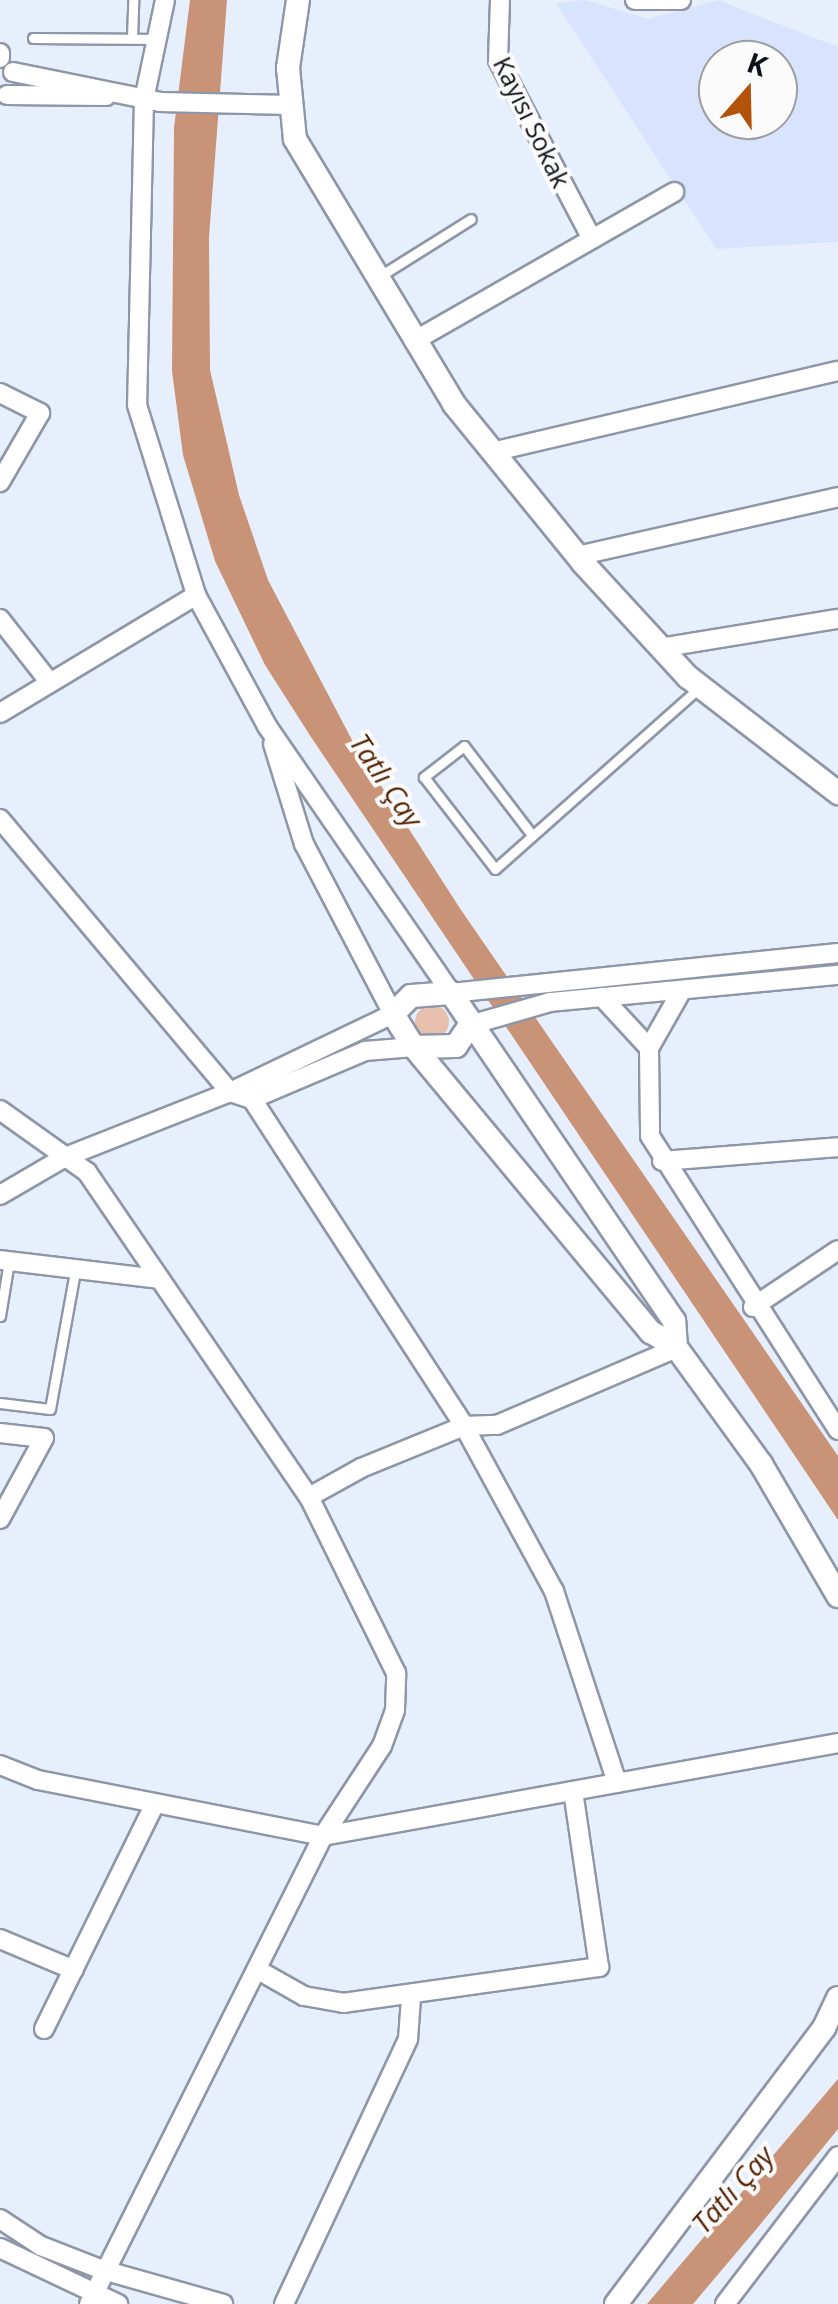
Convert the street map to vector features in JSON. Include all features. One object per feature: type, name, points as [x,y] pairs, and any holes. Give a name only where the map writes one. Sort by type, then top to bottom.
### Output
[{"type":"street","points":[[166,0],[157,38],[152,102],[137,405],[196,595],[267,726],[458,992],[674,1321],[676,1348]]},
{"type":"street","points":[[298,0],[290,105],[306,165],[414,341],[492,452],[576,556],[660,648],[700,687],[838,793]]},
{"type":"street","name":"Kayısı Sokak","points":[[500,0],[498,60],[592,239]]},
{"type":"street","points":[[646,1],[681,0]]},
{"type":"street","points":[[122,95],[3,96],[3,62],[152,102],[290,105]]},
{"type":"street","points":[[414,341],[674,192]]},
{"type":"street","points":[[492,452],[838,371]]},
{"type":"street","points":[[0,393],[40,413],[0,482]]},
{"type":"street","points":[[576,556],[838,497]]},
{"type":"street","points":[[0,713],[47,680],[196,595]]},
{"type":"street","points":[[0,619],[47,680]]},
{"type":"street","points":[[660,648],[838,619]]},
{"type":"street","points":[[267,726],[304,844],[392,1014],[414,1047],[651,1332],[676,1348],[761,1464],[838,1596]]},
{"type":"street","points":[[804,764],[838,802]]},
{"type":"street","points":[[0,819],[230,1092],[252,1099],[464,1426],[554,1592],[586,1674],[617,1783]]},
{"type":"street","points":[[0,1194],[65,1156],[230,1092],[392,1014],[411,996],[838,953]]},
{"type":"street","points":[[252,1099],[364,1051],[456,1046],[476,1022],[536,1005],[838,976]]},
{"type":"street","points":[[682,990],[649,1048],[648,1120],[662,1161],[753,1307],[838,1430]]},
{"type":"street","points":[[602,997],[649,1048]]},
{"type":"street","points":[[0,1110],[87,1172],[309,1497],[396,1673],[397,1690],[382,1746],[323,1836],[146,2202],[103,2270],[91,2299]]},
{"type":"street","points":[[662,1161],[838,1148]]},
{"type":"street","points":[[753,1307],[838,1250]]},
{"type":"street","points":[[4,1260],[160,1279]]},
{"type":"street","points":[[309,1497],[360,1468],[464,1426],[496,1425],[676,1348]]},
{"type":"street","points":[[0,1433],[44,1438],[0,1519]]},
{"type":"street","points":[[0,1765],[154,1805],[323,1836],[838,1743]]},
{"type":"street","points":[[258,1970],[304,1996],[343,2003],[411,1998],[598,1968],[574,1791]]},
{"type":"street","points":[[44,2029],[154,1805]]},
{"type":"street","points":[[0,1940],[74,1970]]},
{"type":"street","points":[[284,2304],[408,2039],[411,1998]]},
{"type":"street","points":[[616,2304],[824,2028],[838,1998]]},
{"type":"street","points":[[725,2304],[838,2156]]},
{"type":"street","points":[[0,2219],[41,2246],[103,2270],[223,2304]]},
{"type":"street","points":[[0,2248],[91,2299],[118,2304]]},
{"type":"lane","points":[[132,38],[133,0]]},
{"type":"lane","points":[[33,38],[157,38]]},
{"type":"lane","points":[[374,280],[471,219]]},
{"type":"lane","points":[[532,835],[464,746],[424,777],[495,869],[700,687]]},
{"type":"lane","points":[[0,1316],[4,1260]]},
{"type":"lane","points":[[0,1403],[50,1409],[75,1270]]},
{"type":"shaded area","points":[[190,0],[227,0],[209,237],[210,370],[239,495],[268,580],[353,742],[461,910],[838,1456],[838,1520],[311,737],[265,665],[215,561],[183,455],[172,371],[174,128]]},
{"type":"shaded area","points":[[585,0],[648,19],[718,0],[838,47],[838,242],[716,249],[556,3]]},
{"type":"shaded area","points":[[432,1005],[444,1010],[449,1022],[444,1034],[432,1039],[420,1034],[415,1022],[420,1010]]},
{"type":"shaded area","points":[[838,2079],[838,2129],[693,2304],[647,2304]]},
{"type":"water label","name":"Tatlı Çay","points":[[387,780]]},
{"type":"water label","name":"Tatlı Çay","points":[[732,2189]]}]
